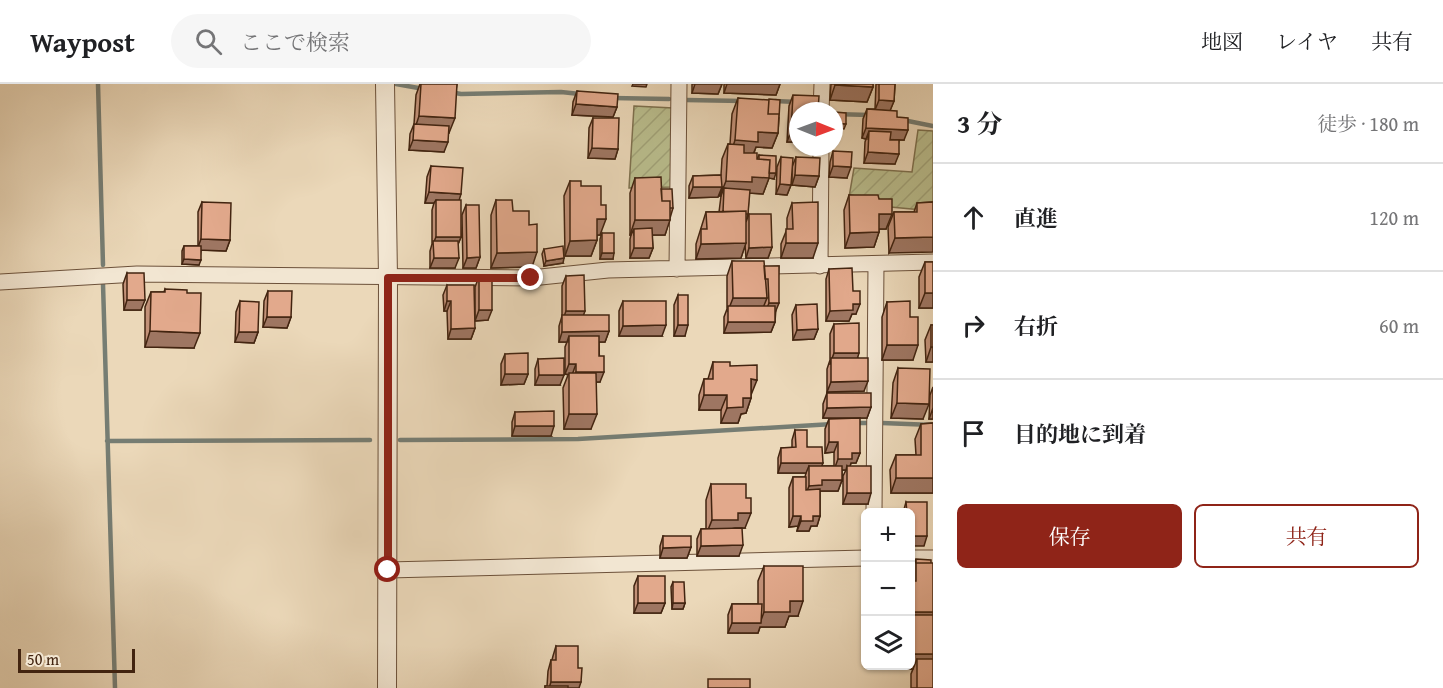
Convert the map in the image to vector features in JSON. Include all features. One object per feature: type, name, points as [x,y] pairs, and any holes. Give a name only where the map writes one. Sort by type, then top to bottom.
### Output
[{"type":"street","points":[[385,84],[388,278],[387,688]]},
{"type":"street","points":[[677,269],[679,84]]},
{"type":"street","points":[[821,102],[822,84]]},
{"type":"street","points":[[820,266],[821,156]]},
{"type":"street","points":[[0,282],[137,274],[531,278],[608,270],[933,262]]},
{"type":"street","points":[[874,508],[876,264]]},
{"type":"street","points":[[388,570],[861,558]]},
{"type":"street","points":[[915,558],[933,558]]},
{"type":"green space","points":[[634,106],[673,108],[672,187],[629,188]]},
{"type":"green space","points":[[918,130],[933,131],[933,211],[848,203],[854,168],[912,172]]},
{"type":"building","points":[[421,84],[457,84],[455,118],[419,116]]},
{"type":"building","points":[[873,84],[873,87],[835,85]]},
{"type":"building","points":[[879,84],[895,84],[894,101],[879,100]]},
{"type":"building","points":[[577,91],[618,94],[617,107],[576,104]]},
{"type":"building","points":[[793,95],[819,96],[819,102],[793,102]]},
{"type":"building","points":[[738,98],[769,100],[768,114],[779,114],[778,133],[758,132],[758,142],[735,140]]},
{"type":"building","points":[[769,99],[780,100],[779,118],[779,114],[768,114]]},
{"type":"building","points":[[867,109],[897,111],[897,117],[908,118],[908,130],[866,128]]},
{"type":"building","points":[[843,113],[846,113],[846,124],[843,124]]},
{"type":"building","points":[[593,118],[619,118],[618,149],[592,148]]},
{"type":"building","points":[[414,124],[449,126],[448,142],[413,140]]},
{"type":"building","points":[[869,131],[891,132],[890,140],[899,140],[899,154],[868,152]]},
{"type":"building","points":[[728,144],[744,145],[744,153],[757,153],[757,159],[770,160],[769,178],[752,177],[752,182],[726,181]]},
{"type":"building","points":[[843,152],[852,152],[851,167],[833,166],[833,156],[843,156]]},
{"type":"building","points":[[759,155],[776,156],[776,173],[769,173],[770,160],[759,159]]},
{"type":"building","points":[[781,157],[793,158],[791,185],[780,184]]},
{"type":"building","points":[[796,157],[820,158],[819,176],[795,175]]},
{"type":"building","points":[[431,166],[463,168],[461,194],[429,192]]},
{"type":"building","points":[[721,175],[722,187],[693,187],[693,176]]},
{"type":"building","points":[[661,177],[662,201],[670,201],[670,220],[635,220],[635,178]]},
{"type":"building","points":[[570,181],[581,181],[581,186],[601,186],[601,205],[606,205],[606,219],[597,219],[597,240],[570,241]]},
{"type":"building","points":[[724,188],[750,190],[748,214],[746,211],[723,212]]},
{"type":"building","points":[[661,189],[672,189],[673,208],[670,208],[670,201],[662,201]]},
{"type":"building","points":[[849,195],[878,195],[879,199],[892,199],[892,214],[879,214],[879,232],[850,233]]},
{"type":"building","points":[[436,200],[461,200],[461,237],[436,237]]},
{"type":"building","points":[[496,200],[512,200],[513,211],[529,211],[529,225],[537,224],[537,252],[497,253]]},
{"type":"building","points":[[202,202],[231,203],[230,240],[201,239]]},
{"type":"building","points":[[818,202],[818,243],[786,243],[786,229],[793,229],[792,203]]},
{"type":"building","points":[[933,202],[933,237],[895,238],[894,212],[917,212],[917,203]]},
{"type":"building","points":[[466,205],[479,205],[480,257],[467,258]]},
{"type":"building","points":[[746,211],[746,243],[701,244],[701,229],[707,229],[706,212]]},
{"type":"building","points":[[749,214],[771,214],[772,247],[749,248]]},
{"type":"building","points":[[652,228],[653,248],[634,248],[634,229]]},
{"type":"building","points":[[602,233],[614,233],[614,253],[602,253]]},
{"type":"building","points":[[433,241],[458,241],[459,258],[434,258]]},
{"type":"building","points":[[184,246],[201,246],[201,260],[184,259]]},
{"type":"building","points":[[563,246],[564,258],[546,261],[544,249]]},
{"type":"building","points":[[732,261],[764,261],[767,298],[733,298]]},
{"type":"building","points":[[925,262],[933,262],[933,293],[925,293]]},
{"type":"building","points":[[764,266],[779,266],[779,303],[769,303],[768,279],[765,279]]},
{"type":"building","points":[[852,268],[853,291],[860,291],[860,304],[853,304],[853,310],[830,311],[829,269]]},
{"type":"building","points":[[127,273],[144,273],[145,300],[127,300]]},
{"type":"building","points":[[584,275],[585,311],[566,311],[566,276]]},
{"type":"building","points":[[479,277],[492,277],[492,310],[479,310]]},
{"type":"building","points":[[447,285],[474,285],[475,328],[451,329],[451,301],[447,301]]},
{"type":"building","points":[[165,289],[201,293],[200,333],[150,331],[151,292],[165,292]]},
{"type":"building","points":[[268,291],[292,291],[291,317],[267,317]]},
{"type":"building","points":[[678,295],[688,295],[688,325],[678,325]]},
{"type":"building","points":[[240,301],[259,302],[258,332],[239,332]]},
{"type":"building","points":[[623,301],[666,301],[666,325],[623,326]]},
{"type":"building","points":[[910,301],[910,317],[918,317],[918,345],[887,345],[887,302]]},
{"type":"building","points":[[817,304],[818,329],[797,330],[796,305]]},
{"type":"building","points":[[728,306],[775,306],[775,322],[728,322]]},
{"type":"building","points":[[562,315],[609,315],[609,331],[562,332]]},
{"type":"building","points":[[859,323],[859,353],[834,353],[834,324]]},
{"type":"building","points":[[931,325],[933,325],[933,347],[931,347]]},
{"type":"building","points":[[569,336],[599,336],[599,356],[604,356],[604,372],[576,372],[576,364],[569,364]]},
{"type":"building","points":[[528,353],[528,374],[505,374],[505,354]]},
{"type":"building","points":[[564,358],[564,375],[539,375],[538,359]]},
{"type":"building","points":[[831,358],[868,358],[868,381],[831,382]]},
{"type":"building","points":[[713,362],[730,362],[730,366],[757,365],[757,380],[751,379],[751,398],[743,398],[743,407],[727,408],[727,395],[704,395],[704,379],[713,379]]},
{"type":"building","points":[[898,368],[930,369],[929,404],[897,403]]},
{"type":"building","points":[[569,373],[596,373],[597,414],[569,414]]},
{"type":"building","points":[[827,393],[871,393],[871,407],[827,408]]},
{"type":"building","points":[[554,411],[554,426],[515,426],[515,412]]},
{"type":"building","points":[[860,418],[860,453],[852,453],[852,459],[838,459],[838,442],[829,442],[829,419]]},
{"type":"building","points":[[933,423],[933,478],[896,478],[896,455],[921,455],[921,424]]},
{"type":"building","points":[[795,430],[807,430],[807,447],[822,447],[823,463],[781,463],[781,448],[796,447]]},
{"type":"building","points":[[809,466],[842,466],[842,480],[822,480],[822,485],[809,486]]},
{"type":"building","points":[[847,466],[871,466],[871,493],[847,493]]},
{"type":"building","points":[[793,477],[806,477],[806,490],[820,489],[820,516],[813,516],[813,521],[801,521],[801,516],[793,516]]},
{"type":"building","points":[[711,484],[746,484],[746,498],[751,498],[751,513],[738,513],[738,520],[712,520]]},
{"type":"building","points":[[906,502],[927,502],[927,536],[915,536],[915,508],[907,508]]},
{"type":"building","points":[[742,528],[743,545],[701,546],[701,529]]},
{"type":"building","points":[[663,536],[691,536],[691,547],[663,548]]},
{"type":"building","points":[[916,559],[931,560],[931,563],[916,563]]},
{"type":"building","points":[[916,563],[933,563],[933,612],[915,612]]},
{"type":"building","points":[[764,566],[803,566],[803,601],[790,601],[790,612],[764,612]]},
{"type":"building","points":[[638,576],[665,576],[665,603],[638,603]]},
{"type":"building","points":[[673,582],[684,582],[685,603],[673,603]]},
{"type":"building","points":[[732,604],[762,604],[761,623],[732,623]]},
{"type":"building","points":[[915,615],[933,615],[933,654],[915,654]]},
{"type":"building","points":[[556,646],[578,646],[578,668],[582,668],[581,682],[551,682],[551,660],[556,660]]},
{"type":"building","points":[[917,659],[933,659],[933,688],[917,688]]},
{"type":"building","points":[[708,679],[750,679],[750,688],[708,688]]},
{"type":"building","points":[[545,686],[568,686],[568,688],[545,688]]},
{"type":"waterway","points":[[98,84],[103,265]]},
{"type":"waterway","points":[[396,84],[424,89]]},
{"type":"waterway","points":[[450,92],[461,94],[561,92],[580,94]]},
{"type":"waterway","points":[[612,98],[669,99]]},
{"type":"waterway","points":[[686,100],[743,101]]},
{"type":"waterway","points":[[775,101],[797,102]]},
{"type":"waterway","points":[[843,114],[869,115]]},
{"type":"waterway","points":[[903,120],[933,126]]},
{"type":"waterway","points":[[103,284],[115,688]]},
{"type":"waterway","points":[[853,423],[866,423]]},
{"type":"waterway","points":[[882,423],[933,425]]},
{"type":"waterway","points":[[400,440],[578,439],[833,424]]},
{"type":"waterway","points":[[107,441],[370,440]]},
{"type":"route","points":[[388,570],[388,278],[531,278]]}]
